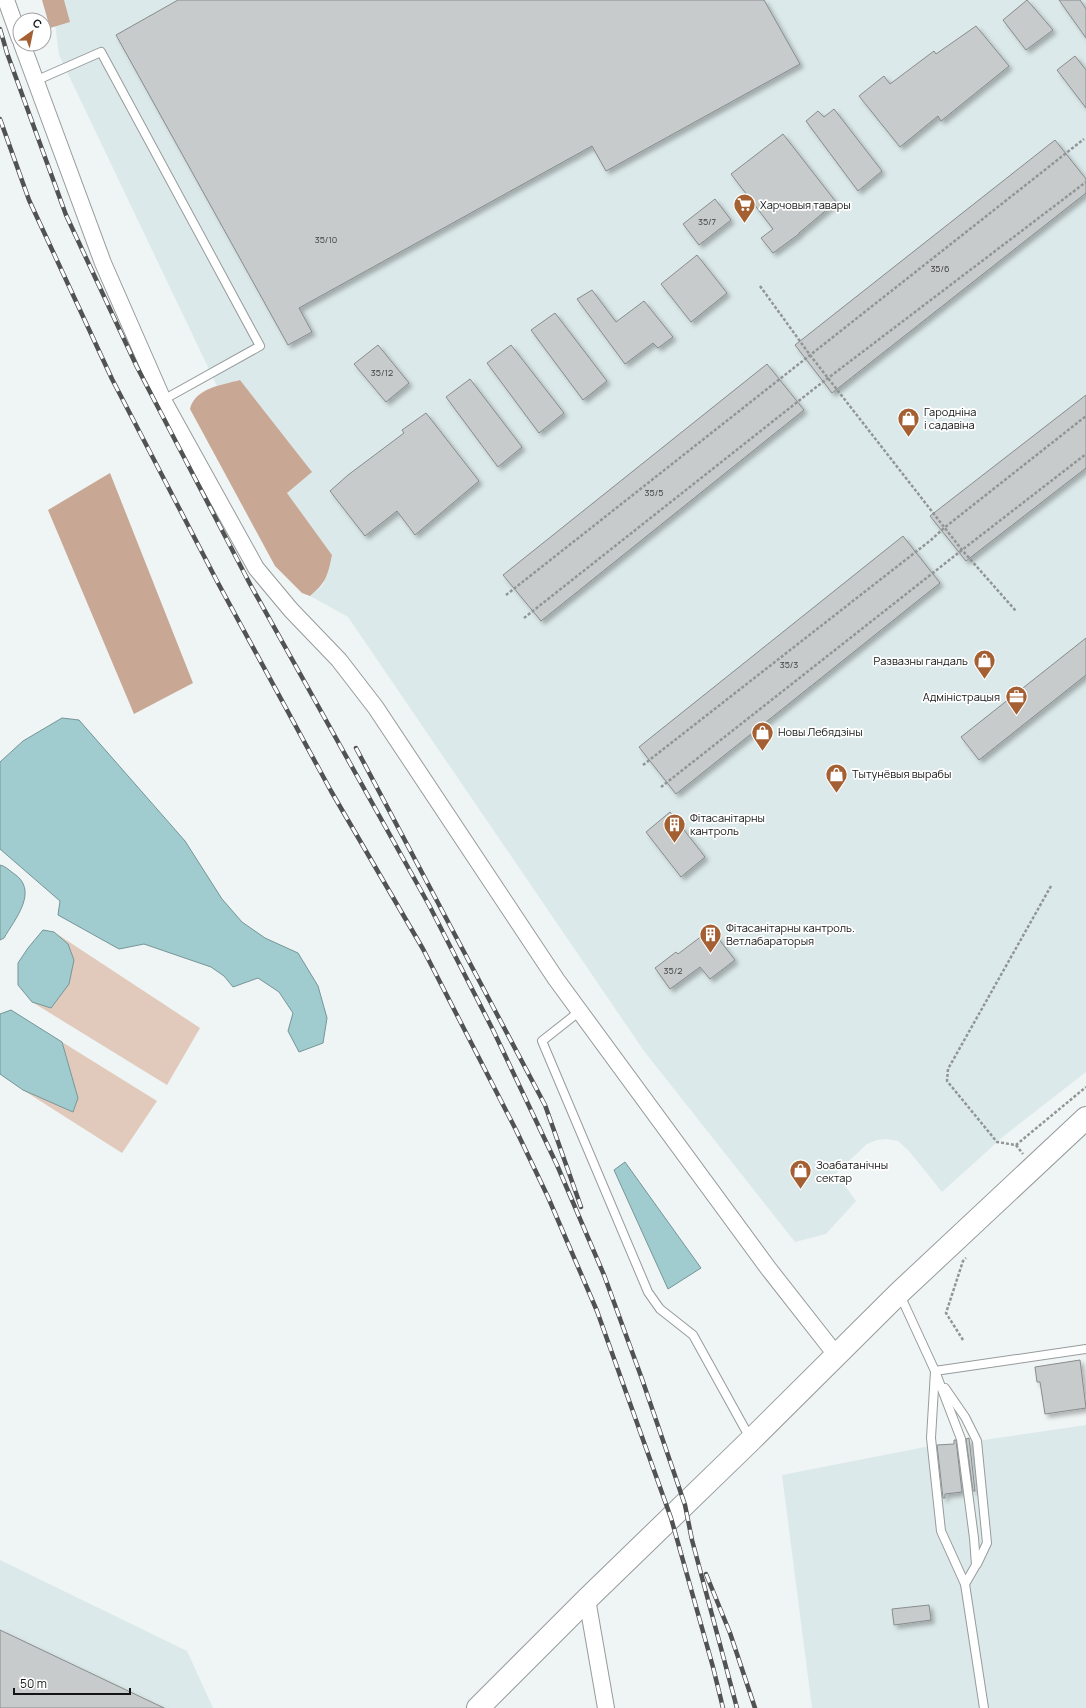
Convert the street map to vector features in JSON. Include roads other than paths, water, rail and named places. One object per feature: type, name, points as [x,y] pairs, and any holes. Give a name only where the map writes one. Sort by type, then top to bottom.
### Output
[{"type":"street","points":[[6,0],[12,17]]},
{"type":"street","points":[[25,52],[34,81],[103,263],[163,400],[256,568],[291,610],[339,660],[376,708],[556,979],[764,1261],[837,1356]]},
{"type":"street","points":[[478,1708],[586,1599],[837,1356],[899,1293],[1086,1118]]},
{"type":"street","points":[[586,1599],[606,1708]]},
{"type":"lane","points":[[34,81],[100,52],[260,346],[163,400]]},
{"type":"lane","points":[[580,1011],[542,1041],[648,1292],[660,1309],[693,1335],[751,1440]]},
{"type":"lane","points":[[899,1293],[936,1374],[961,1439],[974,1538],[976,1565]]},
{"type":"lane","points":[[936,1374],[1086,1349]]},
{"type":"lane","points":[[936,1374],[965,1417],[977,1441],[987,1543],[965,1584]]},
{"type":"lane","points":[[936,1374],[931,1438],[941,1531],[965,1584],[984,1708]]},
{"type":"water","points":[[62,718],[79,720],[185,841],[222,899],[242,922],[265,938],[298,953],[318,986],[327,1018],[323,1043],[299,1052],[288,1031],[293,1013],[279,992],[258,978],[233,987],[224,976],[211,967],[144,944],[119,949],[58,915],[60,901],[0,849],[0,762],[23,741]]},
{"type":"water","points":[[0,865],[7,868],[21,880],[25,888],[25,896],[19,914],[4,938],[0,940]]},
{"type":"water","points":[[43,930],[54,932],[68,944],[74,960],[69,984],[51,1008],[32,1002],[18,985],[18,963]]},
{"type":"water","points":[[11,1010],[62,1042],[78,1098],[73,1112],[23,1090],[0,1074],[0,1014]]},
{"type":"water","points":[[625,1162],[701,1268],[668,1289],[614,1170]]},
{"type":"railway","points":[[0,29],[7,53],[66,215],[137,367],[250,584],[429,905],[493,1030],[557,1165],[604,1275],[642,1379],[685,1505],[692,1540],[737,1708]]},
{"type":"railway","points":[[0,119],[29,200],[112,379],[218,583],[331,791],[423,949],[516,1130],[548,1197],[597,1311],[671,1518],[723,1708]]},
{"type":"railway","points":[[356,748],[545,1105],[581,1207]]},
{"type":"railway","points":[[706,1574],[730,1633],[755,1708]]},
{"type":"place","name":"Харчовыя тавары","points":[[745,224]]},
{"type":"place","name":"Гародніна і садавіна","points":[[909,438]]},
{"type":"place","name":"Развазны гандаль","points":[[984,680]]},
{"type":"place","name":"Адміністрацыя","points":[[1016,716]]},
{"type":"place","name":"Новы Лебядзіны","points":[[763,752]]},
{"type":"place","name":"Тытунёвыя вырабы","points":[[836,794]]},
{"type":"place","name":"Фітасанітарны кантроль","points":[[675,844]]},
{"type":"place","name":"Фітасанітарны кантроль. Ветлабараторыя","points":[[711,954]]},
{"type":"place","name":"Зоабатанічны сектар","points":[[800,1190]]}]
